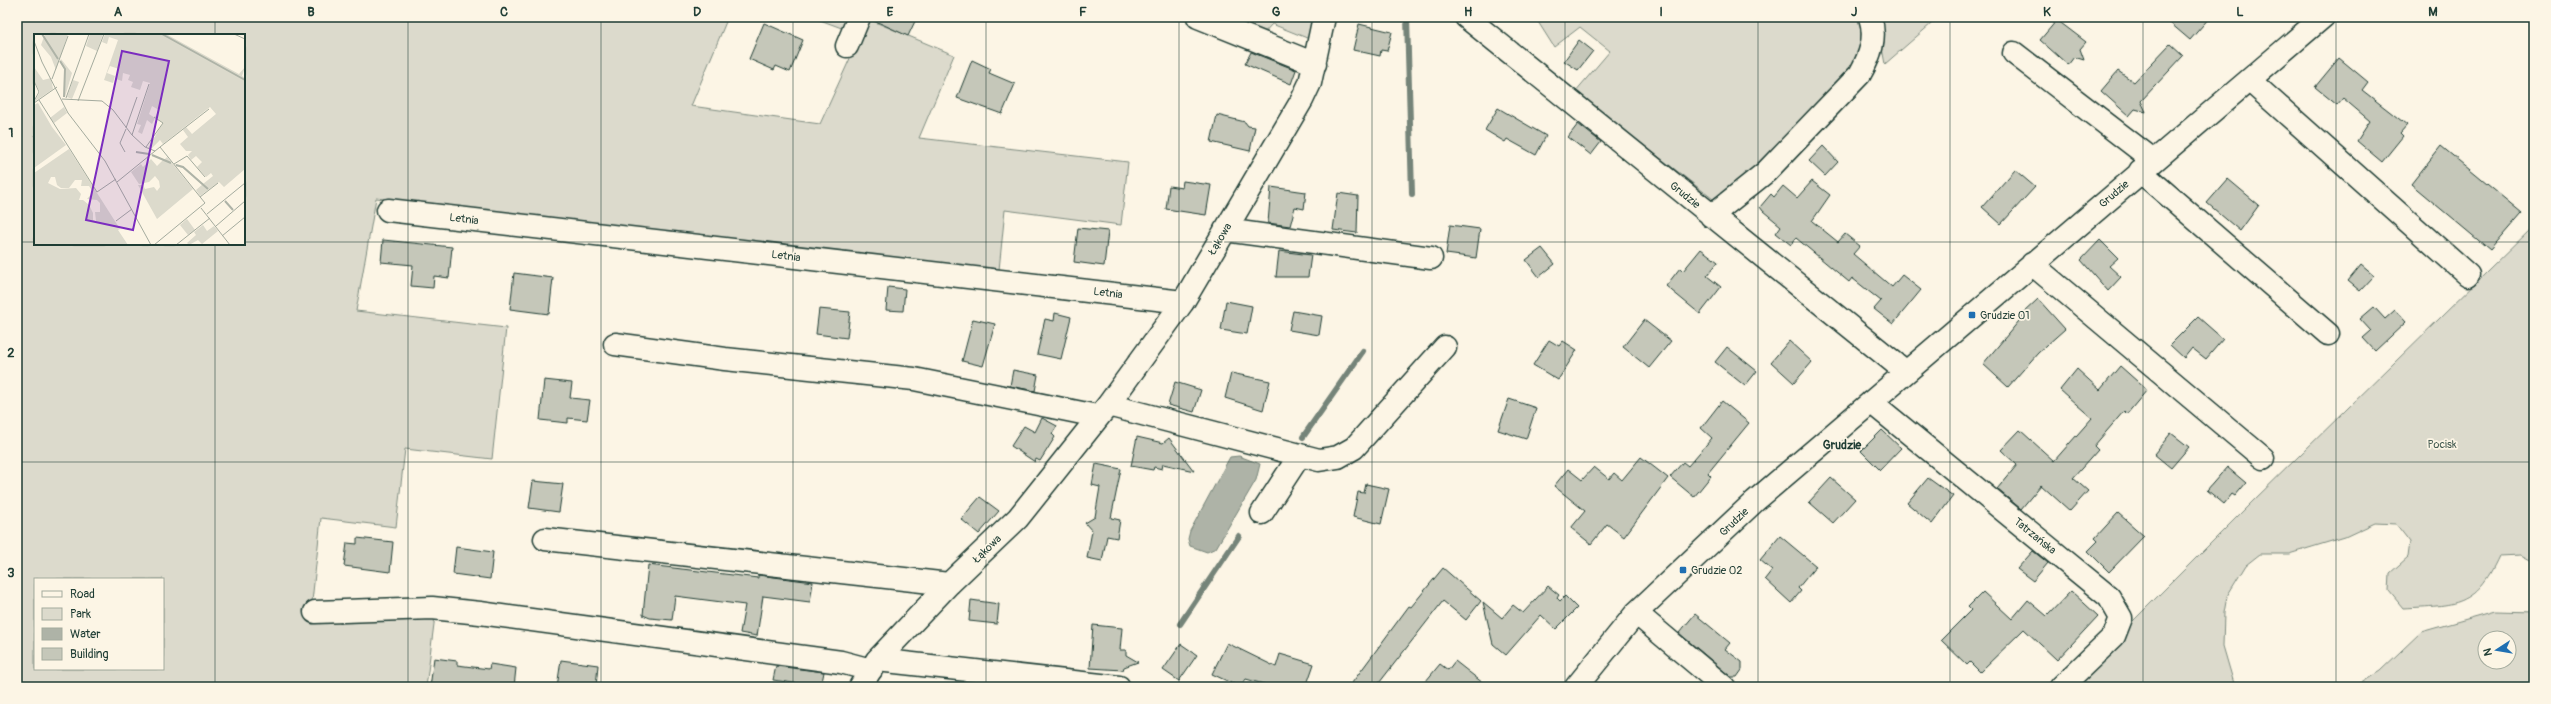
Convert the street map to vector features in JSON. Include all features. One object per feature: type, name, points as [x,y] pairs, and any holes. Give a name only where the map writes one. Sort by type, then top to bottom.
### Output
[{"type":"street","points":[[846,46],[859,17]]},
{"type":"street","points":[[1198,17],[1315,64]]},
{"type":"street","name":"Łąkowa","points":[[869,672],[949,584],[1018,518],[1103,410],[1183,302],[1302,100],[1310,83],[1324,17]]},
{"type":"street","name":"Grudzie","points":[[1466,17],[1906,372]]},
{"type":"street","points":[[1711,216],[1766,172],[1860,74],[1874,42],[1870,17]]},
{"type":"street","name":"Grudzie","points":[[1576,687],[1636,613],[1755,501],[2323,17]]},
{"type":"street","points":[[2014,53],[2147,166],[2328,334]]},
{"type":"street","points":[[2249,80],[2468,275]]},
{"type":"street","name":"Letnia","points":[[388,210],[1183,302]]},
{"type":"street","points":[[1225,230],[1431,258]]},
{"type":"street","points":[[2032,264],[2263,458]]},
{"type":"street","points":[[615,344],[725,360],[914,379],[1103,410],[1319,460],[1338,458],[1354,448],[1445,347]]},
{"type":"street","name":"Tatrzańska","points":[[1871,402],[2108,597],[2121,618],[2114,636],[2061,687]]},
{"type":"street","points":[[1262,513],[1300,455]]},
{"type":"street","points":[[545,539],[949,584]]},
{"type":"street","points":[[314,612],[432,608],[480,613],[841,662],[869,672],[1119,687]]},
{"type":"street","points":[[1636,613],[1724,687]]},
{"type":"green space","points":[[17,17],[728,17],[691,106],[820,124],[868,19],[954,55],[919,138],[1128,162],[1121,225],[1005,210],[999,270],[376,198],[356,311],[506,328],[492,459],[405,449],[396,527],[321,518],[310,620],[435,616],[426,687],[17,687]]},
{"type":"green space","points":[[812,17],[853,17],[847,30]]},
{"type":"green space","points":[[1214,17],[1315,17],[1312,40],[1272,24],[1262,35]]},
{"type":"green space","points":[[1535,17],[1860,17],[1862,55],[1772,156],[1713,199],[1575,92],[1610,51],[1580,27],[1554,47]]},
{"type":"green space","points":[[1876,17],[1939,17],[1885,64]]},
{"type":"green space","name":"Pocisk","points":[[2534,226],[2534,562],[2521,555],[2499,556],[2481,586],[2472,595],[2450,604],[2403,608],[2389,591],[2390,573],[2408,557],[2410,542],[2396,524],[2375,523],[2345,537],[2289,554],[2260,554],[2246,565],[2227,596],[2224,613],[2223,646],[2235,687],[2067,687],[2253,501]]},
{"type":"green space","points":[[2495,611],[2534,612],[2534,687],[2355,687],[2380,671],[2421,632]]},
{"type":"water","points":[[1239,456],[1260,464],[1256,480],[1216,548],[1207,552],[1190,546],[1188,539],[1190,531],[1230,457]]},
{"type":"building","points":[[871,17],[917,17],[908,36],[871,19]]},
{"type":"building","points":[[2163,17],[2210,17],[2190,40]]},
{"type":"building","points":[[2057,20],[2086,42],[2080,49],[2084,60],[2074,57],[2068,65],[2040,40]]},
{"type":"building","points":[[764,23],[803,40],[790,72],[776,66],[774,70],[749,59]]},
{"type":"building","points":[[1359,24],[1392,32],[1387,51],[1381,50],[1380,56],[1353,50]]},
{"type":"building","points":[[1579,40],[1593,51],[1578,70],[1564,61]]},
{"type":"building","points":[[2170,44],[2183,56],[2141,101],[2146,112],[2135,109],[2129,116],[2101,91],[2118,71],[2134,82]]},
{"type":"building","points":[[1251,52],[1296,70],[1291,84],[1245,64]]},
{"type":"building","points":[[2339,58],[2368,82],[2362,90],[2407,125],[2400,133],[2403,136],[2382,162],[2357,141],[2370,121],[2343,98],[2337,105],[2315,87]]},
{"type":"building","points":[[972,60],[991,69],[989,73],[1015,84],[1002,114],[957,98]]},
{"type":"building","points":[[1498,108],[1546,136],[1536,155],[1507,139],[1505,142],[1485,130]]},
{"type":"building","points":[[1217,115],[1245,122],[1248,126],[1255,127],[1250,151],[1211,142]]},
{"type":"building","points":[[1578,124],[1601,142],[1591,155],[1568,137]]},
{"type":"building","points":[[1823,146],[1838,162],[1825,176],[1809,161]]},
{"type":"building","points":[[2441,146],[2522,213],[2490,250],[2411,184]]},
{"type":"building","points":[[2015,170],[2035,187],[2001,224],[1982,207]]},
{"type":"building","points":[[2228,179],[2259,205],[2240,231],[2207,203]]},
{"type":"building","points":[[1183,181],[1211,185],[1206,215],[1166,209],[1169,186],[1182,188]]},
{"type":"building","points":[[1812,181],[1830,195],[1812,221],[1838,242],[1845,234],[1860,246],[1853,254],[1892,287],[1902,275],[1921,290],[1893,324],[1874,309],[1881,301],[1852,278],[1849,282],[1796,238],[1791,245],[1776,233],[1781,226],[1760,207],[1771,194],[1774,197],[1783,186],[1797,198]]},
{"type":"building","points":[[1271,187],[1306,192],[1304,209],[1295,207],[1290,226],[1268,223]]},
{"type":"building","points":[[1338,193],[1358,196],[1357,233],[1333,230]]},
{"type":"building","points":[[1450,225],[1480,229],[1476,258],[1446,254]]},
{"type":"building","points":[[1078,228],[1108,231],[1104,266],[1074,262]]},
{"type":"building","points":[[383,240],[452,247],[449,278],[434,276],[433,288],[411,286],[413,265],[381,262]]},
{"type":"building","points":[[2100,240],[2118,258],[2109,266],[2121,277],[2108,291],[2081,260]]},
{"type":"building","points":[[1542,248],[1555,264],[1539,277],[1526,260]]},
{"type":"building","points":[[1701,249],[1718,262],[1707,276],[1721,287],[1700,314],[1666,286],[1680,268],[1683,271]]},
{"type":"building","points":[[1279,251],[1311,255],[1308,277],[1276,277]]},
{"type":"building","points":[[2361,265],[2374,276],[2360,291],[2348,281]]},
{"type":"building","points":[[514,273],[553,278],[549,314],[510,309]]},
{"type":"building","points":[[888,287],[905,289],[903,311],[886,310]]},
{"type":"building","points":[[2038,299],[2065,329],[2038,353],[2008,387],[1983,364],[2024,315],[2023,313]]},
{"type":"building","points":[[1226,301],[1252,306],[1247,334],[1221,330]]},
{"type":"building","points":[[2374,307],[2385,319],[2395,310],[2406,322],[2375,351],[2363,338],[2371,331],[2360,319]]},
{"type":"building","points":[[819,309],[850,312],[847,338],[816,334]]},
{"type":"building","points":[[1293,311],[1322,316],[1319,335],[1289,330]]},
{"type":"building","points":[[1055,313],[1071,317],[1061,359],[1037,354],[1045,319],[1054,321]]},
{"type":"building","points":[[2198,317],[2223,339],[2206,359],[2192,348],[2184,358],[2170,345]]},
{"type":"building","points":[[973,319],[995,324],[983,366],[962,361]]},
{"type":"building","points":[[1644,320],[1671,341],[1649,368],[1623,347]]},
{"type":"building","points":[[1549,340],[1559,346],[1563,341],[1577,350],[1558,380],[1533,365]]},
{"type":"building","points":[[1789,341],[1812,362],[1794,383],[1771,362]]},
{"type":"building","points":[[1727,347],[1757,371],[1745,386],[1715,362]]},
{"type":"building","points":[[2120,366],[2147,390],[2127,414],[2124,411],[2094,446],[2098,450],[2073,478],[2088,491],[2070,511],[2041,485],[2021,509],[1997,489],[2017,465],[2001,450],[2020,430],[2054,461],[2092,418],[2060,390],[2077,369],[2100,390]]},
{"type":"building","points":[[1013,370],[1038,375],[1035,391],[1010,386]]},
{"type":"building","points":[[1231,373],[1270,381],[1263,410],[1225,398]]},
{"type":"building","points":[[544,380],[572,383],[570,398],[590,400],[587,420],[568,418],[568,423],[540,420]]},
{"type":"building","points":[[1175,382],[1201,390],[1194,412],[1168,405]]},
{"type":"building","points":[[1509,399],[1536,408],[1526,439],[1498,430]]},
{"type":"building","points":[[1722,401],[1749,423],[1708,473],[1711,476],[1694,497],[1670,477],[1683,462],[1688,466],[1712,438],[1701,428]]},
{"type":"building","points":[[1042,418],[1057,426],[1052,434],[1055,437],[1040,461],[1036,459],[1035,462],[1011,446],[1024,426],[1035,432]]},
{"type":"building","points":[[1882,430],[1901,448],[1880,470],[1861,451]]},
{"type":"building","points":[[2171,433],[2189,447],[2171,468],[2154,454]]},
{"type":"building","points":[[1137,437],[1163,443],[1169,438],[1194,471],[1163,464],[1162,469],[1154,467],[1153,470],[1131,466]]},
{"type":"building","points":[[1641,457],[1668,478],[1624,537],[1607,524],[1591,544],[1571,528],[1585,511],[1554,486],[1568,469],[1582,480],[1594,467],[1609,479],[1614,473],[1622,480]]},
{"type":"building","points":[[1096,464],[1121,469],[1111,518],[1120,520],[1117,538],[1107,536],[1102,561],[1087,558],[1092,531],[1085,523],[1095,517],[1100,487],[1092,485]]},
{"type":"building","points":[[2227,467],[2246,483],[2235,496],[2232,494],[2224,504],[2207,490]]},
{"type":"building","points":[[1831,478],[1855,499],[1833,523],[1809,502]]},
{"type":"building","points":[[1928,478],[1953,496],[1932,524],[1907,503]]},
{"type":"building","points":[[533,481],[563,484],[559,512],[529,508]]},
{"type":"building","points":[[1366,484],[1389,489],[1381,524],[1353,517],[1358,492],[1364,493]]},
{"type":"building","points":[[980,497],[999,511],[979,534],[961,519]]},
{"type":"building","points":[[2118,513],[2144,536],[2109,572],[2088,551],[2098,541],[2095,538]]},
{"type":"building","points":[[1780,536],[1816,566],[1798,588],[1801,591],[1791,603],[1765,579],[1772,570],[1760,560]]},
{"type":"building","points":[[357,538],[393,542],[390,572],[344,566],[347,543],[357,544]]},
{"type":"building","points":[[456,547],[493,552],[490,579],[453,574]]},
{"type":"building","points":[[2033,551],[2048,563],[2033,581],[2017,569]]},
{"type":"building","points":[[648,565],[758,578],[758,575],[813,582],[810,602],[763,596],[757,636],[740,633],[745,605],[675,596],[672,620],[650,618],[643,615]]},
{"type":"building","points":[[1443,568],[1481,601],[1466,620],[1443,601],[1376,687],[1349,687],[1409,606],[1411,607]]},
{"type":"building","points":[[1548,586],[1559,595],[1557,598],[1560,601],[1565,596],[1577,608],[1556,629],[1541,615],[1506,655],[1493,644],[1483,602],[1502,618],[1513,605],[1523,613]]},
{"type":"building","points":[[2071,591],[2098,616],[2057,660],[2024,629],[1980,672],[1970,662],[1967,665],[1941,640],[1971,610],[1968,607],[1983,592],[2012,619],[2028,600],[2047,616]]},
{"type":"building","points":[[971,600],[999,604],[997,624],[969,621]]},
{"type":"building","points":[[1695,614],[1730,643],[1725,649],[1742,662],[1742,670],[1737,677],[1731,677],[1679,633]]},
{"type":"building","points":[[1093,625],[1122,628],[1120,650],[1126,650],[1126,655],[1138,662],[1124,667],[1123,670],[1090,668]]},
{"type":"building","points":[[1227,643],[1276,667],[1280,654],[1314,664],[1306,687],[1274,687],[1246,679],[1240,687],[1212,674]]},
{"type":"building","points":[[1181,644],[1197,655],[1179,681],[1163,670]]},
{"type":"building","points":[[434,658],[457,661],[457,665],[489,669],[490,664],[516,668],[514,687],[430,687]]},
{"type":"building","points":[[561,660],[598,665],[596,687],[557,687]]},
{"type":"building","points":[[1455,661],[1488,687],[1421,687],[1440,664],[1448,670]]},
{"type":"building","points":[[776,666],[824,672],[821,687],[773,680]]},
{"type":"waterway","points":[[1407,17],[1412,194]]},
{"type":"waterway","points":[[1303,437],[1363,351]]},
{"type":"waterway","points":[[1180,624],[1239,536]]},
{"type":"place","name":"Grudzie 01","points":[[1972,315]]},
{"type":"place","name":"Grudzie 02","points":[[1683,570]]},
{"type":"district","name":"Grudzie","points":[[1842,445]]}]
